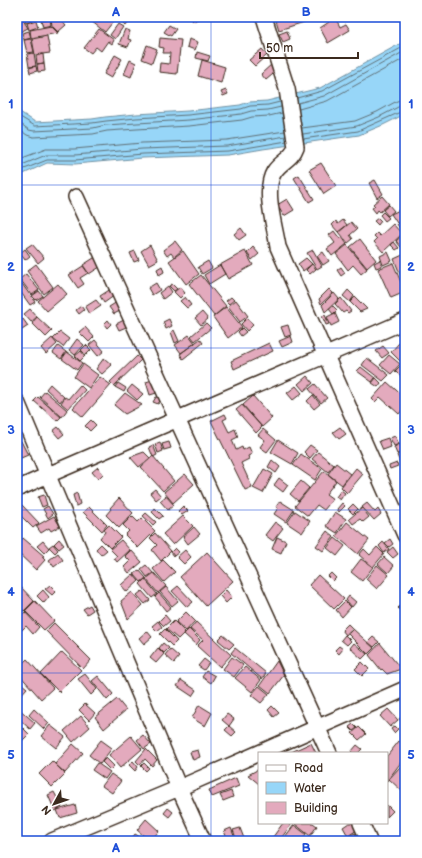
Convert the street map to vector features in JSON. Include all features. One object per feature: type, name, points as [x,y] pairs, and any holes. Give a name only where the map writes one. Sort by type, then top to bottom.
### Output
[{"type":"street","points":[[264,17],[287,89],[296,147],[289,158],[275,171],[269,188],[269,199],[278,247],[405,536]]},
{"type":"street","points":[[76,197],[329,752]]},
{"type":"street","points":[[17,489],[405,321]]},
{"type":"street","points":[[17,402],[179,788],[203,841]]},
{"type":"street","points":[[261,752],[405,689]]},
{"type":"street","points":[[53,841],[258,753]]},
{"type":"street","points":[[361,824],[369,841]]},
{"type":"water","points":[[405,41],[405,114],[359,135],[228,155],[143,158],[75,164],[47,163],[17,177],[17,110],[35,122],[188,111],[240,105],[249,102],[267,101],[320,88]]},
{"type":"building","points":[[29,17],[31,21],[26,23],[24,18]]},
{"type":"building","points":[[52,17],[53,19],[55,17],[59,17],[66,25],[58,32],[52,26]]},
{"type":"building","points":[[86,17],[115,17],[116,18],[105,32]]},
{"type":"building","points":[[117,17],[123,18],[119,23],[115,20]]},
{"type":"building","points":[[125,17],[129,20],[125,26],[121,22]]},
{"type":"building","points":[[275,17],[316,17],[317,18],[279,30]]},
{"type":"building","points":[[326,17],[335,17],[340,27],[346,24],[350,30],[328,43],[320,28],[329,22]]},
{"type":"building","points":[[50,18],[51,25],[43,27],[41,20]]},
{"type":"building","points":[[190,18],[199,18],[194,22]]},
{"type":"building","points":[[23,20],[28,28],[20,32],[17,24]]},
{"type":"building","points":[[36,20],[38,27],[29,30],[27,23]]},
{"type":"building","points":[[118,24],[123,27],[115,39],[110,35]]},
{"type":"building","points":[[169,25],[176,29],[171,36],[164,32]]},
{"type":"building","points":[[51,26],[58,33],[31,38],[30,30]]},
{"type":"building","points":[[99,29],[114,40],[112,44],[108,41],[101,51],[96,47],[91,53],[84,48]]},
{"type":"building","points":[[125,29],[130,31],[128,39],[131,40],[128,47],[119,44]]},
{"type":"building","points":[[29,31],[31,38],[24,40],[22,33]]},
{"type":"building","points":[[287,31],[290,39],[283,42],[279,34]]},
{"type":"building","points":[[47,36],[50,53],[35,55],[32,39]]},
{"type":"building","points":[[160,38],[181,40],[177,74],[159,72],[160,63],[169,64],[170,53],[163,53],[164,48],[159,47]]},
{"type":"building","points":[[31,39],[34,52],[27,53],[24,40]]},
{"type":"building","points":[[189,39],[198,42],[195,50],[187,47]]},
{"type":"building","points":[[147,45],[157,49],[152,63],[142,59]]},
{"type":"building","points":[[262,49],[267,55],[255,66],[249,60]]},
{"type":"building","points":[[197,52],[210,56],[208,61],[196,58]]},
{"type":"building","points":[[34,53],[36,66],[29,67],[27,54]]},
{"type":"building","points":[[43,54],[44,63],[37,64],[36,56]]},
{"type":"building","points":[[115,55],[122,59],[111,78],[104,74]]},
{"type":"building","points":[[130,60],[136,63],[131,77],[124,74]]},
{"type":"building","points":[[202,60],[225,67],[221,83],[198,76]]},
{"type":"building","points":[[44,63],[45,71],[38,72],[37,64]]},
{"type":"building","points":[[273,63],[279,69],[266,80],[261,74]]},
{"type":"building","points":[[36,66],[37,71],[30,73],[29,68]]},
{"type":"building","points":[[226,90],[228,94],[223,96],[221,92]]},
{"type":"building","points":[[321,163],[336,186],[324,194],[309,170]]},
{"type":"building","points":[[299,175],[314,199],[309,202],[294,178]]},
{"type":"building","points":[[375,180],[383,194],[377,198],[369,183]]},
{"type":"building","points":[[382,196],[389,204],[380,212],[378,210],[376,213],[372,208],[375,206],[373,204]]},
{"type":"building","points":[[287,199],[294,210],[284,216],[277,205]]},
{"type":"building","points":[[389,205],[394,211],[388,216],[383,210]]},
{"type":"building","points":[[404,208],[405,219],[397,223],[391,214]]},
{"type":"building","points":[[383,212],[389,218],[385,221],[380,215]]},
{"type":"building","points":[[378,218],[381,221],[378,225],[374,221]]},
{"type":"building","points":[[343,220],[347,225],[338,232],[332,225],[336,221],[338,224]]},
{"type":"building","points":[[351,222],[357,229],[350,235],[353,239],[348,243],[339,232]]},
{"type":"building","points":[[403,222],[405,226],[400,229],[397,224]]},
{"type":"building","points":[[393,224],[402,234],[383,252],[374,242],[377,239],[374,236],[377,233],[380,236]]},
{"type":"building","points":[[241,228],[246,235],[239,240],[234,234]]},
{"type":"building","points":[[334,231],[340,239],[342,237],[347,244],[332,256],[327,249],[335,243],[329,235]]},
{"type":"building","points":[[405,233],[405,244],[401,247],[396,241]]},
{"type":"building","points":[[360,239],[376,260],[367,268],[350,247]]},
{"type":"building","points":[[175,241],[182,250],[174,257],[171,253],[167,256],[163,250]]},
{"type":"building","points":[[394,242],[399,248],[396,250],[391,245]]},
{"type":"building","points":[[32,244],[44,258],[38,263],[26,248]]},
{"type":"building","points":[[150,245],[158,260],[149,265],[141,251]]},
{"type":"building","points":[[347,245],[367,269],[361,274],[353,265],[348,270],[336,254]]},
{"type":"building","points":[[253,247],[259,254],[252,260],[247,253]]},
{"type":"building","points":[[25,249],[30,256],[25,260],[20,253]]},
{"type":"building","points":[[313,250],[322,266],[317,269],[307,253]]},
{"type":"building","points":[[135,251],[139,260],[134,262],[130,253]]},
{"type":"building","points":[[183,251],[199,274],[186,284],[169,261]]},
{"type":"building","points":[[245,251],[253,265],[228,279],[220,265]]},
{"type":"building","points":[[323,252],[329,261],[323,265],[317,256]]},
{"type":"building","points":[[388,252],[392,261],[383,265],[380,256]]},
{"type":"building","points":[[405,254],[405,277],[402,279],[394,259]]},
{"type":"building","points":[[97,256],[103,265],[89,274],[83,265]]},
{"type":"building","points":[[306,258],[312,264],[303,271],[298,264]]},
{"type":"building","points":[[380,260],[382,266],[376,268],[374,263]]},
{"type":"building","points":[[208,261],[212,268],[202,274],[198,267]]},
{"type":"building","points":[[393,263],[405,292],[391,298],[378,269]]},
{"type":"building","points":[[36,264],[53,287],[44,294],[27,271]]},
{"type":"building","points":[[312,264],[316,269],[310,274],[306,270]]},
{"type":"building","points":[[220,265],[225,274],[209,284],[204,275]]},
{"type":"building","points":[[83,266],[88,273],[80,278],[84,284],[78,288],[69,275]]},
{"type":"building","points":[[162,266],[164,272],[159,275],[157,269]]},
{"type":"building","points":[[341,267],[345,273],[341,276],[337,270]]},
{"type":"building","points":[[26,274],[39,290],[32,295],[20,279]]},
{"type":"building","points":[[201,275],[226,306],[214,316],[189,284]]},
{"type":"building","points":[[20,281],[35,302],[30,305],[17,287],[17,283]]},
{"type":"building","points":[[156,283],[160,290],[152,295],[148,288]]},
{"type":"building","points":[[58,284],[67,294],[47,311],[38,301]]},
{"type":"building","points":[[172,284],[177,289],[174,291],[169,286]]},
{"type":"building","points":[[168,286],[172,292],[163,299],[159,293]]},
{"type":"building","points":[[114,287],[118,293],[104,303],[100,296]]},
{"type":"building","points":[[180,287],[185,293],[180,298],[174,292]]},
{"type":"building","points":[[329,289],[333,293],[321,304],[319,299]]},
{"type":"building","points":[[348,290],[354,296],[350,302],[343,296]]},
{"type":"building","points":[[39,291],[43,296],[36,300],[32,296]]},
{"type":"building","points":[[334,293],[339,299],[325,312],[322,305]]},
{"type":"building","points":[[185,297],[191,305],[187,308],[180,301]]},
{"type":"building","points":[[231,297],[234,300],[229,304],[226,301]]},
{"type":"building","points":[[355,297],[367,309],[360,312],[350,302]]},
{"type":"building","points":[[341,298],[351,311],[348,313],[346,311],[343,313],[335,304]]},
{"type":"building","points":[[96,300],[101,306],[89,314],[85,307]]},
{"type":"building","points":[[236,300],[248,316],[240,322],[228,306]]},
{"type":"building","points":[[117,302],[122,310],[114,314],[109,307]]},
{"type":"building","points":[[81,306],[84,310],[79,314],[76,310]]},
{"type":"building","points":[[333,306],[337,310],[333,314],[329,309]]},
{"type":"building","points":[[226,307],[242,327],[228,338],[213,317]]},
{"type":"building","points":[[30,309],[37,317],[31,322],[24,314]]},
{"type":"building","points":[[202,312],[208,319],[201,325],[195,318]]},
{"type":"building","points":[[335,313],[339,322],[331,326],[327,317]]},
{"type":"building","points":[[325,315],[329,324],[326,325],[322,316]]},
{"type":"building","points":[[37,317],[52,331],[46,337],[32,323]]},
{"type":"building","points":[[128,318],[131,325],[119,330],[116,324]]},
{"type":"building","points":[[247,318],[253,325],[247,331],[241,324]]},
{"type":"building","points":[[23,319],[28,326],[22,330],[17,324]]},
{"type":"building","points":[[169,319],[172,326],[166,329],[163,322]]},
{"type":"building","points":[[108,320],[111,324],[107,328],[104,324]]},
{"type":"building","points":[[206,323],[211,328],[195,341],[191,336]]},
{"type":"building","points":[[288,325],[291,335],[285,337],[281,327]]},
{"type":"building","points":[[85,327],[94,337],[89,342],[79,332]]},
{"type":"building","points":[[242,328],[246,332],[241,336],[238,332]]},
{"type":"building","points":[[174,330],[179,341],[175,343],[171,332]]},
{"type":"building","points":[[60,332],[69,339],[63,347],[53,339]]},
{"type":"building","points":[[189,335],[195,343],[181,353],[175,345]]},
{"type":"building","points":[[291,336],[293,342],[282,347],[279,341]]},
{"type":"building","points":[[52,338],[57,344],[46,354],[41,348]]},
{"type":"building","points":[[77,339],[84,345],[75,355],[69,350]]},
{"type":"building","points":[[200,339],[203,343],[183,359],[180,354]]},
{"type":"building","points":[[95,340],[104,351],[98,356],[89,345]]},
{"type":"building","points":[[269,343],[273,351],[234,369],[231,361]]},
{"type":"building","points":[[399,343],[405,349],[405,358],[401,362],[391,352]]},
{"type":"building","points":[[86,345],[91,350],[86,355],[81,350]]},
{"type":"building","points":[[58,346],[66,352],[61,359],[53,353]]},
{"type":"building","points":[[383,346],[389,353],[382,358],[376,351]]},
{"type":"building","points":[[81,351],[85,356],[80,361],[75,356]]},
{"type":"building","points":[[67,352],[82,363],[77,370],[62,359]]},
{"type":"building","points":[[389,355],[400,364],[391,374],[380,365]]},
{"type":"building","points":[[137,356],[141,360],[114,386],[110,382]]},
{"type":"building","points":[[104,358],[112,365],[102,374],[96,369]]},
{"type":"building","points":[[367,358],[389,375],[383,381],[362,365]]},
{"type":"building","points":[[83,364],[98,375],[89,388],[74,377]]},
{"type":"building","points":[[401,365],[405,369],[399,375],[395,371]]},
{"type":"building","points":[[361,367],[375,378],[372,382],[357,371]]},
{"type":"building","points":[[405,371],[405,381],[400,376]]},
{"type":"building","points":[[307,376],[313,383],[304,391],[298,384]]},
{"type":"building","points":[[100,377],[111,385],[83,417],[73,408]]},
{"type":"building","points":[[376,378],[381,383],[378,387],[372,383]]},
{"type":"building","points":[[155,379],[160,392],[150,395],[146,382]]},
{"type":"building","points":[[387,382],[405,398],[405,407],[399,414],[380,397],[375,402],[372,399]]},
{"type":"building","points":[[118,383],[126,388],[124,392],[115,387]]},
{"type":"building","points":[[50,384],[64,397],[60,402],[46,389]]},
{"type":"building","points":[[315,384],[327,398],[321,403],[309,389]]},
{"type":"building","points":[[80,385],[85,390],[68,409],[61,403],[65,397],[68,399]]},
{"type":"building","points":[[132,385],[143,394],[137,400],[127,391]]},
{"type":"building","points":[[296,386],[302,393],[293,400],[287,393]]},
{"type":"building","points":[[45,391],[67,410],[62,417],[40,397]]},
{"type":"building","points":[[125,393],[142,405],[125,414],[114,405]]},
{"type":"building","points":[[313,395],[320,404],[314,409],[307,401]]},
{"type":"building","points":[[253,396],[272,418],[262,427],[243,405]]},
{"type":"building","points":[[38,397],[61,417],[57,421],[34,401]]},
{"type":"building","points":[[156,397],[161,399],[158,404],[153,402]]},
{"type":"building","points":[[242,405],[262,427],[256,433],[236,410]]},
{"type":"building","points":[[225,414],[227,418],[223,420],[229,432],[235,429],[238,437],[232,440],[236,450],[242,447],[243,450],[249,447],[252,454],[248,456],[249,459],[241,463],[252,487],[245,490],[211,421]]},
{"type":"building","points":[[91,420],[96,425],[90,431],[85,426]]},
{"type":"building","points":[[58,427],[64,434],[59,438],[53,431]]},
{"type":"building","points":[[340,427],[346,434],[339,439],[333,432]]},
{"type":"building","points":[[263,429],[276,440],[267,452],[260,447],[265,440],[258,435]]},
{"type":"building","points":[[395,436],[399,444],[394,446],[390,438]]},
{"type":"building","points":[[388,438],[391,447],[383,450],[379,441]]},
{"type":"building","points":[[278,440],[298,453],[292,464],[271,452]]},
{"type":"building","points":[[21,441],[28,455],[21,458],[17,451],[17,443]]},
{"type":"building","points":[[160,442],[163,451],[158,453],[155,444]]},
{"type":"building","points":[[169,442],[171,448],[164,450],[162,444]]},
{"type":"building","points":[[400,444],[403,452],[397,454],[394,447]]},
{"type":"building","points":[[153,445],[157,455],[153,457],[149,447]]},
{"type":"building","points":[[310,445],[317,450],[310,458],[304,452]]},
{"type":"building","points":[[144,452],[150,458],[139,467],[130,457]]},
{"type":"building","points":[[318,452],[334,465],[328,472],[312,459]]},
{"type":"building","points":[[403,452],[405,461],[400,463],[397,455]]},
{"type":"building","points":[[301,454],[322,469],[315,480],[293,465]]},
{"type":"building","points":[[153,456],[174,481],[163,491],[141,467]]},
{"type":"building","points":[[272,460],[280,467],[276,473],[268,467]]},
{"type":"building","points":[[336,463],[350,474],[342,485],[328,474]]},
{"type":"building","points":[[397,463],[398,466],[390,469],[389,466]]},
{"type":"building","points":[[98,467],[103,474],[98,479],[92,472]]},
{"type":"building","points":[[356,468],[363,474],[347,493],[341,487]]},
{"type":"building","points":[[264,469],[273,474],[263,493],[253,488]]},
{"type":"building","points":[[324,471],[336,481],[326,494],[333,499],[324,510],[317,505],[308,516],[295,506]]},
{"type":"building","points":[[185,474],[194,484],[173,503],[164,492]]},
{"type":"building","points":[[279,478],[288,485],[283,492],[274,485]]},
{"type":"building","points":[[301,481],[309,488],[298,501],[290,494]]},
{"type":"building","points":[[155,489],[161,496],[156,500],[150,493]]},
{"type":"building","points":[[341,490],[345,493],[340,500],[336,497]]},
{"type":"building","points":[[77,493],[80,504],[76,506],[73,495]]},
{"type":"building","points":[[44,495],[47,505],[42,507],[38,497]]},
{"type":"building","points":[[166,496],[174,505],[168,510],[160,501]]},
{"type":"building","points":[[119,498],[133,513],[119,528],[106,515]]},
{"type":"building","points":[[280,501],[294,510],[286,522],[274,514]]},
{"type":"building","points":[[342,503],[345,506],[339,512],[337,509]]},
{"type":"building","points":[[367,503],[375,512],[378,509],[381,514],[374,520],[362,507]]},
{"type":"building","points":[[353,504],[358,509],[353,514],[348,509]]},
{"type":"building","points":[[22,505],[39,523],[33,528],[17,512]]},
{"type":"building","points":[[48,506],[53,514],[48,518],[43,509]]},
{"type":"building","points":[[183,506],[188,511],[182,515],[178,511]]},
{"type":"building","points":[[89,507],[107,525],[102,531],[83,512]]},
{"type":"building","points":[[155,508],[163,516],[159,519],[152,512]]},
{"type":"building","points":[[362,508],[369,517],[363,522],[360,519],[353,524],[349,519]]},
{"type":"building","points":[[295,511],[310,521],[302,533],[287,523]]},
{"type":"building","points":[[335,512],[346,519],[337,533],[326,526]]},
{"type":"building","points":[[146,513],[156,522],[153,525],[143,516]]},
{"type":"building","points":[[54,516],[60,526],[51,531],[49,528],[41,533],[36,526]]},
{"type":"building","points":[[132,516],[138,522],[142,518],[155,531],[138,548],[125,535],[129,531],[123,525]]},
{"type":"building","points":[[183,516],[193,526],[173,545],[163,534]]},
{"type":"building","points":[[275,522],[283,528],[273,541],[265,535]]},
{"type":"building","points":[[347,522],[369,540],[358,554],[336,536]]},
{"type":"building","points":[[109,525],[121,537],[110,548],[100,538],[105,532],[104,530]]},
{"type":"building","points":[[194,527],[200,534],[188,544],[183,537]]},
{"type":"building","points":[[327,531],[334,537],[323,551],[316,546]]},
{"type":"building","points":[[155,533],[171,551],[161,561],[152,550],[157,545],[150,538]]},
{"type":"building","points":[[277,537],[286,541],[281,553],[272,549]]},
{"type":"building","points":[[23,538],[44,556],[42,557],[45,560],[36,570],[17,552],[17,545]]},
{"type":"building","points":[[335,538],[345,546],[337,556],[327,548]]},
{"type":"building","points":[[59,539],[64,545],[59,549],[54,544]]},
{"type":"building","points":[[390,539],[393,544],[389,547],[385,543]]},
{"type":"building","points":[[121,540],[130,550],[117,562],[114,558],[117,556],[110,549]]},
{"type":"building","points":[[43,541],[49,548],[44,553],[37,546]]},
{"type":"building","points":[[383,542],[389,549],[384,553],[379,546]]},
{"type":"building","points":[[53,544],[58,550],[55,553],[49,547]]},
{"type":"building","points":[[101,544],[107,550],[101,555],[96,549]]},
{"type":"building","points":[[377,547],[384,554],[373,567],[359,555],[364,549],[370,555]]},
{"type":"building","points":[[393,547],[398,554],[393,558],[387,552]]},
{"type":"building","points":[[175,548],[179,552],[174,556],[171,552]]},
{"type":"building","points":[[131,550],[142,562],[129,573],[124,567],[130,561],[125,556]]},
{"type":"building","points":[[185,550],[191,557],[184,564],[177,557]]},
{"type":"building","points":[[207,552],[233,581],[206,606],[180,577]]},
{"type":"building","points":[[58,553],[63,560],[54,567],[49,560]]},
{"type":"building","points":[[384,557],[394,566],[388,573],[378,564]]},
{"type":"building","points":[[361,559],[373,567],[362,581],[351,572]]},
{"type":"building","points":[[163,560],[175,572],[164,582],[153,569]]},
{"type":"building","points":[[146,565],[153,573],[147,577],[141,569]]},
{"type":"building","points":[[377,565],[389,575],[377,589],[366,579]]},
{"type":"building","points":[[139,570],[146,578],[141,582],[134,574]]},
{"type":"building","points":[[154,573],[166,586],[158,593],[146,579]]},
{"type":"building","points":[[331,573],[336,578],[333,581],[328,576]]},
{"type":"building","points":[[133,574],[139,581],[127,592],[121,585]]},
{"type":"building","points":[[318,575],[344,599],[334,609],[309,585]]},
{"type":"building","points":[[145,579],[157,594],[152,598],[140,584]]},
{"type":"building","points":[[19,585],[34,601],[24,611],[17,604],[17,587]]},
{"type":"building","points":[[50,585],[56,591],[52,595],[45,589]]},
{"type":"building","points":[[178,586],[193,602],[187,607],[172,591]]},
{"type":"building","points":[[166,587],[178,601],[172,606],[160,592]]},
{"type":"building","points":[[43,590],[49,597],[44,603],[37,596]]},
{"type":"building","points":[[226,590],[232,597],[226,603],[220,596]]},
{"type":"building","points":[[142,591],[150,600],[145,604],[137,595]]},
{"type":"building","points":[[132,592],[143,605],[128,619],[121,601]]},
{"type":"building","points":[[159,593],[171,607],[166,611],[155,597]]},
{"type":"building","points":[[349,596],[356,602],[352,607],[346,600]]},
{"type":"building","points":[[35,601],[54,621],[44,630],[25,611]]},
{"type":"building","points":[[345,601],[351,607],[342,617],[336,610]]},
{"type":"building","points":[[403,603],[405,604],[404,613],[398,608]]},
{"type":"building","points":[[17,605],[23,611],[17,617]]},
{"type":"building","points":[[90,605],[93,610],[87,614],[83,609]]},
{"type":"building","points":[[25,612],[39,627],[33,634],[26,626],[22,630],[17,625],[17,619]]},
{"type":"building","points":[[186,612],[195,621],[186,631],[176,622]]},
{"type":"building","points":[[165,615],[170,621],[164,626],[159,621]]},
{"type":"building","points":[[158,621],[162,627],[157,631],[152,626]]},
{"type":"building","points":[[174,621],[185,632],[178,639],[166,629]]},
{"type":"building","points":[[196,622],[231,655],[220,667],[197,646],[203,640],[190,629]]},
{"type":"building","points":[[54,623],[91,660],[83,669],[46,631]]},
{"type":"building","points":[[348,624],[352,628],[346,635],[342,630]]},
{"type":"building","points":[[165,629],[177,641],[172,646],[160,634]]},
{"type":"building","points":[[189,629],[200,640],[196,645],[184,634]]},
{"type":"building","points":[[353,629],[374,648],[368,654],[348,634]]},
{"type":"building","points":[[147,631],[152,637],[144,644],[139,638]]},
{"type":"building","points":[[223,635],[234,644],[229,649],[218,640]]},
{"type":"building","points":[[345,635],[351,641],[347,645],[341,640]]},
{"type":"building","points":[[373,637],[379,642],[374,647],[368,642]]},
{"type":"building","points":[[163,643],[169,648],[164,653],[159,648]]},
{"type":"building","points":[[354,643],[367,654],[362,659],[350,648]]},
{"type":"building","points":[[380,643],[401,669],[387,674],[382,669],[381,670],[369,655]]},
{"type":"building","points":[[339,646],[343,649],[339,654],[335,650]]},
{"type":"building","points":[[158,648],[164,654],[156,663],[150,658]]},
{"type":"building","points":[[235,648],[266,673],[262,679],[231,653]]},
{"type":"building","points":[[170,649],[179,657],[174,663],[165,655]]},
{"type":"building","points":[[62,652],[81,670],[59,692],[41,674]]},
{"type":"building","points":[[232,657],[243,665],[234,677],[223,669]]},
{"type":"building","points":[[27,659],[53,688],[41,699],[17,672],[17,669]]},
{"type":"building","points":[[204,659],[209,663],[204,670],[198,666]]},
{"type":"building","points":[[277,661],[284,675],[270,693],[260,685]]},
{"type":"building","points":[[362,662],[369,669],[362,676],[355,669]]},
{"type":"building","points":[[245,667],[261,680],[252,692],[235,678]]},
{"type":"building","points":[[206,671],[215,676],[211,683],[202,677]]},
{"type":"building","points":[[85,674],[97,689],[91,695],[78,679]]},
{"type":"building","points":[[98,676],[113,694],[107,700],[92,681]]},
{"type":"building","points":[[181,680],[196,690],[192,696],[177,686]]},
{"type":"building","points":[[22,684],[27,688],[18,698],[17,689]]},
{"type":"building","points":[[259,686],[269,694],[261,703],[251,695]]},
{"type":"building","points":[[117,699],[126,710],[104,729],[95,717]]},
{"type":"building","points":[[85,704],[95,713],[89,720],[79,710]]},
{"type":"building","points":[[199,705],[212,713],[205,726],[192,718]]},
{"type":"building","points":[[272,706],[279,713],[274,717],[268,710]]},
{"type":"building","points":[[17,707],[35,723],[30,729],[17,717]]},
{"type":"building","points":[[34,709],[49,723],[44,729],[29,715]]},
{"type":"building","points":[[388,709],[398,720],[390,727],[380,716]]},
{"type":"building","points":[[227,714],[234,719],[229,726],[222,720]]},
{"type":"building","points":[[404,715],[405,722],[403,723],[399,719]]},
{"type":"building","points":[[81,716],[90,727],[73,742],[64,731]]},
{"type":"building","points":[[353,724],[357,728],[353,731],[349,727]]},
{"type":"building","points":[[50,725],[65,737],[56,748],[41,736]]},
{"type":"building","points":[[229,726],[236,732],[232,736],[225,730]]},
{"type":"building","points":[[395,726],[398,729],[394,733],[391,729]]},
{"type":"building","points":[[359,727],[366,734],[359,740],[352,733]]},
{"type":"building","points":[[23,728],[29,734],[19,744],[17,743],[17,734]]},
{"type":"building","points":[[143,735],[151,744],[144,749],[137,740]]},
{"type":"building","points":[[131,736],[142,749],[120,768],[109,755]]},
{"type":"building","points":[[101,740],[112,748],[100,764],[89,755]]},
{"type":"building","points":[[399,741],[405,745],[405,757],[388,780],[388,755]]},
{"type":"building","points":[[311,743],[316,752],[291,752]]},
{"type":"building","points":[[73,744],[83,753],[65,773],[55,764]]},
{"type":"building","points":[[357,745],[362,749],[359,752],[351,752]]},
{"type":"building","points":[[146,749],[157,760],[152,766],[145,759],[140,765],[136,761]]},
{"type":"building","points":[[198,750],[200,757],[193,760],[190,752]]},
{"type":"building","points":[[106,758],[114,766],[110,770],[102,762]]},
{"type":"building","points":[[52,761],[65,774],[52,787],[39,774]]},
{"type":"building","points":[[133,761],[138,767],[135,771],[129,765]]},
{"type":"building","points":[[97,763],[110,772],[105,779],[92,770]]},
{"type":"building","points":[[144,763],[149,768],[146,771],[141,766]]},
{"type":"building","points":[[400,767],[405,772],[405,790],[403,792],[389,779]]},
{"type":"building","points":[[257,770],[258,783],[248,775]]},
{"type":"building","points":[[111,774],[121,781],[112,793],[102,786]]},
{"type":"building","points":[[236,778],[239,786],[212,797],[209,790]]},
{"type":"building","points":[[231,791],[233,797],[223,801],[220,795]]},
{"type":"building","points":[[54,792],[62,807],[55,811],[48,795]]},
{"type":"building","points":[[75,805],[77,813],[60,818],[57,810]]},
{"type":"building","points":[[388,806],[393,811],[388,816]]},
{"type":"building","points":[[168,808],[173,812],[169,817],[164,813]]},
{"type":"building","points":[[146,819],[159,831],[150,841],[137,830]]},
{"type":"building","points":[[282,824],[291,825],[279,841],[270,841]]},
{"type":"building","points":[[295,824],[314,824],[317,826],[310,836]]},
{"type":"building","points":[[348,824],[354,824],[357,830],[348,836],[343,827]]},
{"type":"building","points":[[294,825],[306,834],[302,841],[294,838],[289,841],[285,837]]},
{"type":"building","points":[[231,828],[236,841],[228,841],[224,831]]},
{"type":"building","points":[[240,828],[245,841],[237,841],[233,830]]},
{"type":"building","points":[[355,833],[358,840],[352,841],[349,836]]},
{"type":"building","points":[[135,834],[147,841],[130,841]]}]
